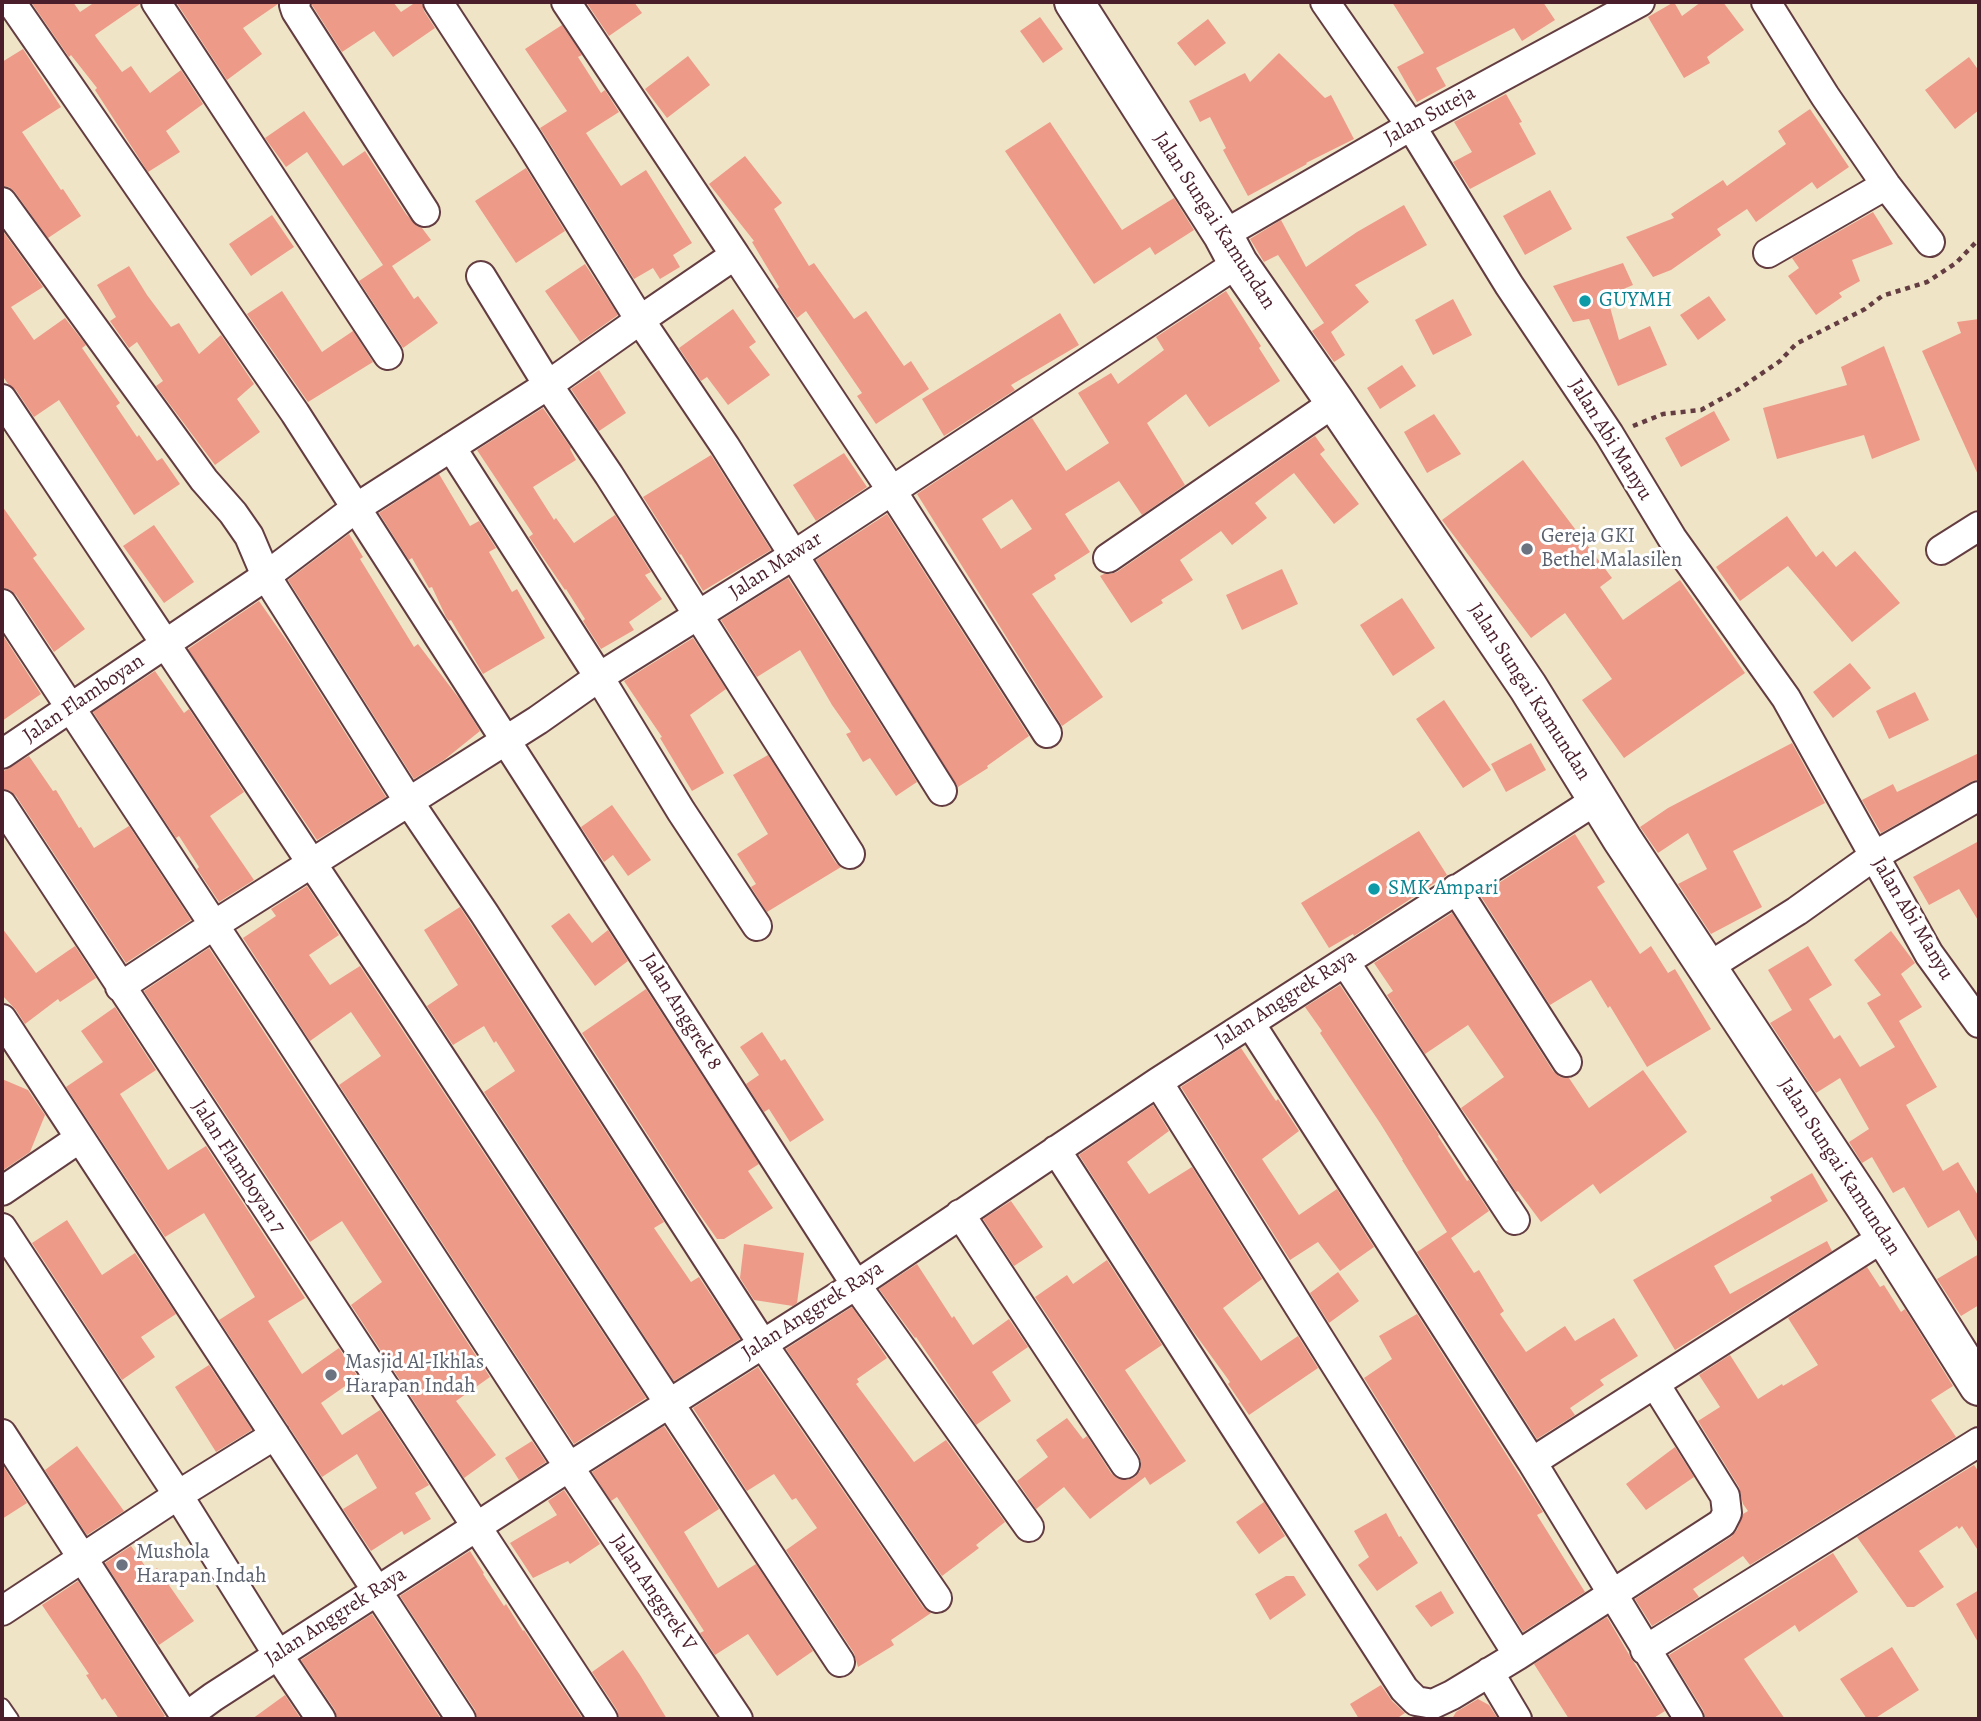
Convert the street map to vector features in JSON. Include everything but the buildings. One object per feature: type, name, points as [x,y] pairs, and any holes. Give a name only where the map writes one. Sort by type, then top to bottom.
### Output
[{"type":"main road","name":"Jalan Sungai Kamundan","points":[[1074,2],[1230,249],[1528,687],[1662,900],[1979,1386]]},
{"type":"street","name":"Jalan Anggrek 8","points":[[11,2],[295,413],[856,1285],[1029,1527]]},
{"type":"street","points":[[156,2],[388,355]]},
{"type":"street","points":[[296,2],[295,9],[425,212]]},
{"type":"street","points":[[438,2],[640,320],[725,446],[943,791]]},
{"type":"street","points":[[566,2],[892,491],[1047,733]]},
{"type":"street","name":"Jalan Abi Manyu","points":[[1325,2],[1411,126],[1509,285],[1609,434],[1672,538],[1786,698],[1928,954],[1979,1023]]},
{"type":"street","name":"Jalan Suteja","points":[[1230,249],[1411,126],[1640,2]]},
{"type":"street","points":[[1766,2],[1825,96],[1886,185],[1930,242]]},
{"type":"street","points":[[1768,253],[1886,185]]},
{"type":"street","points":[[2,202],[204,480],[249,536],[266,576],[409,802],[484,913],[762,1343],[937,1598]]},
{"type":"street","name":"Jalan Mawar","points":[[120,987],[892,491],[1230,249]]},
{"type":"street","name":"Jalan Flamboyan","points":[[2,754],[266,576],[356,508],[548,385],[735,255]]},
{"type":"street","points":[[481,276],[548,385],[609,475],[850,854]]},
{"type":"street","points":[[2,399],[840,1662]]},
{"type":"street","points":[[1108,558],[1335,402]]},
{"type":"street","points":[[451,447],[599,677],[681,811],[757,926]]},
{"type":"street","points":[[1941,550],[1979,526]]},
{"type":"street","name":"Jalan Anggrek V","points":[[2,604],[569,1467],[738,1719]]},
{"type":"street","points":[[1708,967],[1797,911],[1874,856],[1979,796]]},
{"type":"street","name":"Jalan Anggrek Raya","points":[[2,1434],[185,1719],[376,1591],[856,1285],[1158,1082],[1598,799]]},
{"type":"street","name":"Jalan Flamboyan 7","points":[[2,805],[603,1719]]},
{"type":"street","points":[[1455,889],[1567,1062]]},
{"type":"street","points":[[1345,962],[1515,1220]]},
{"type":"street","points":[[2,1019],[461,1719]]},
{"type":"street","points":[[1250,1023],[1532,1462],[1689,1719]]},
{"type":"street","points":[[1158,1082],[1518,1655]]},
{"type":"street","points":[[2,1191],[80,1138]]},
{"type":"street","points":[[1056,1150],[1404,1689],[1416,1701],[1433,1704],[1452,1695],[1722,1523],[1727,1513],[1725,1496],[1655,1384]]},
{"type":"street","points":[[960,1214],[1125,1464]]},
{"type":"street","points":[[2,1228],[178,1495],[321,1719]]},
{"type":"street","points":[[1532,1462],[1884,1237]]},
{"type":"street","points":[[2,1611],[178,1495],[275,1435]]},
{"type":"street","points":[[1645,1650],[1979,1443]]},
{"type":"street","points":[[1489,1672],[1517,1719]]},
{"type":"lane","points":[[2,1706],[11,1719]]},
{"type":"path","points":[[1609,434],[1663,414],[1702,410],[1780,361],[1796,344],[1865,309],[1882,296],[1927,282],[1956,263],[1979,239]]},
{"type":"place","name":"GUYMH","points":[[1585,301]]},
{"type":"place","name":"Gereja GKI Bethel Malasilen","points":[[1527,549]]},
{"type":"place","name":"SMK Ampari","points":[[1374,889]]},
{"type":"place","name":"Masjid Al-Ikhlas Harapan Indah","points":[[331,1375]]},
{"type":"place","name":"Mushola Harapan Indah","points":[[122,1565]]}]
